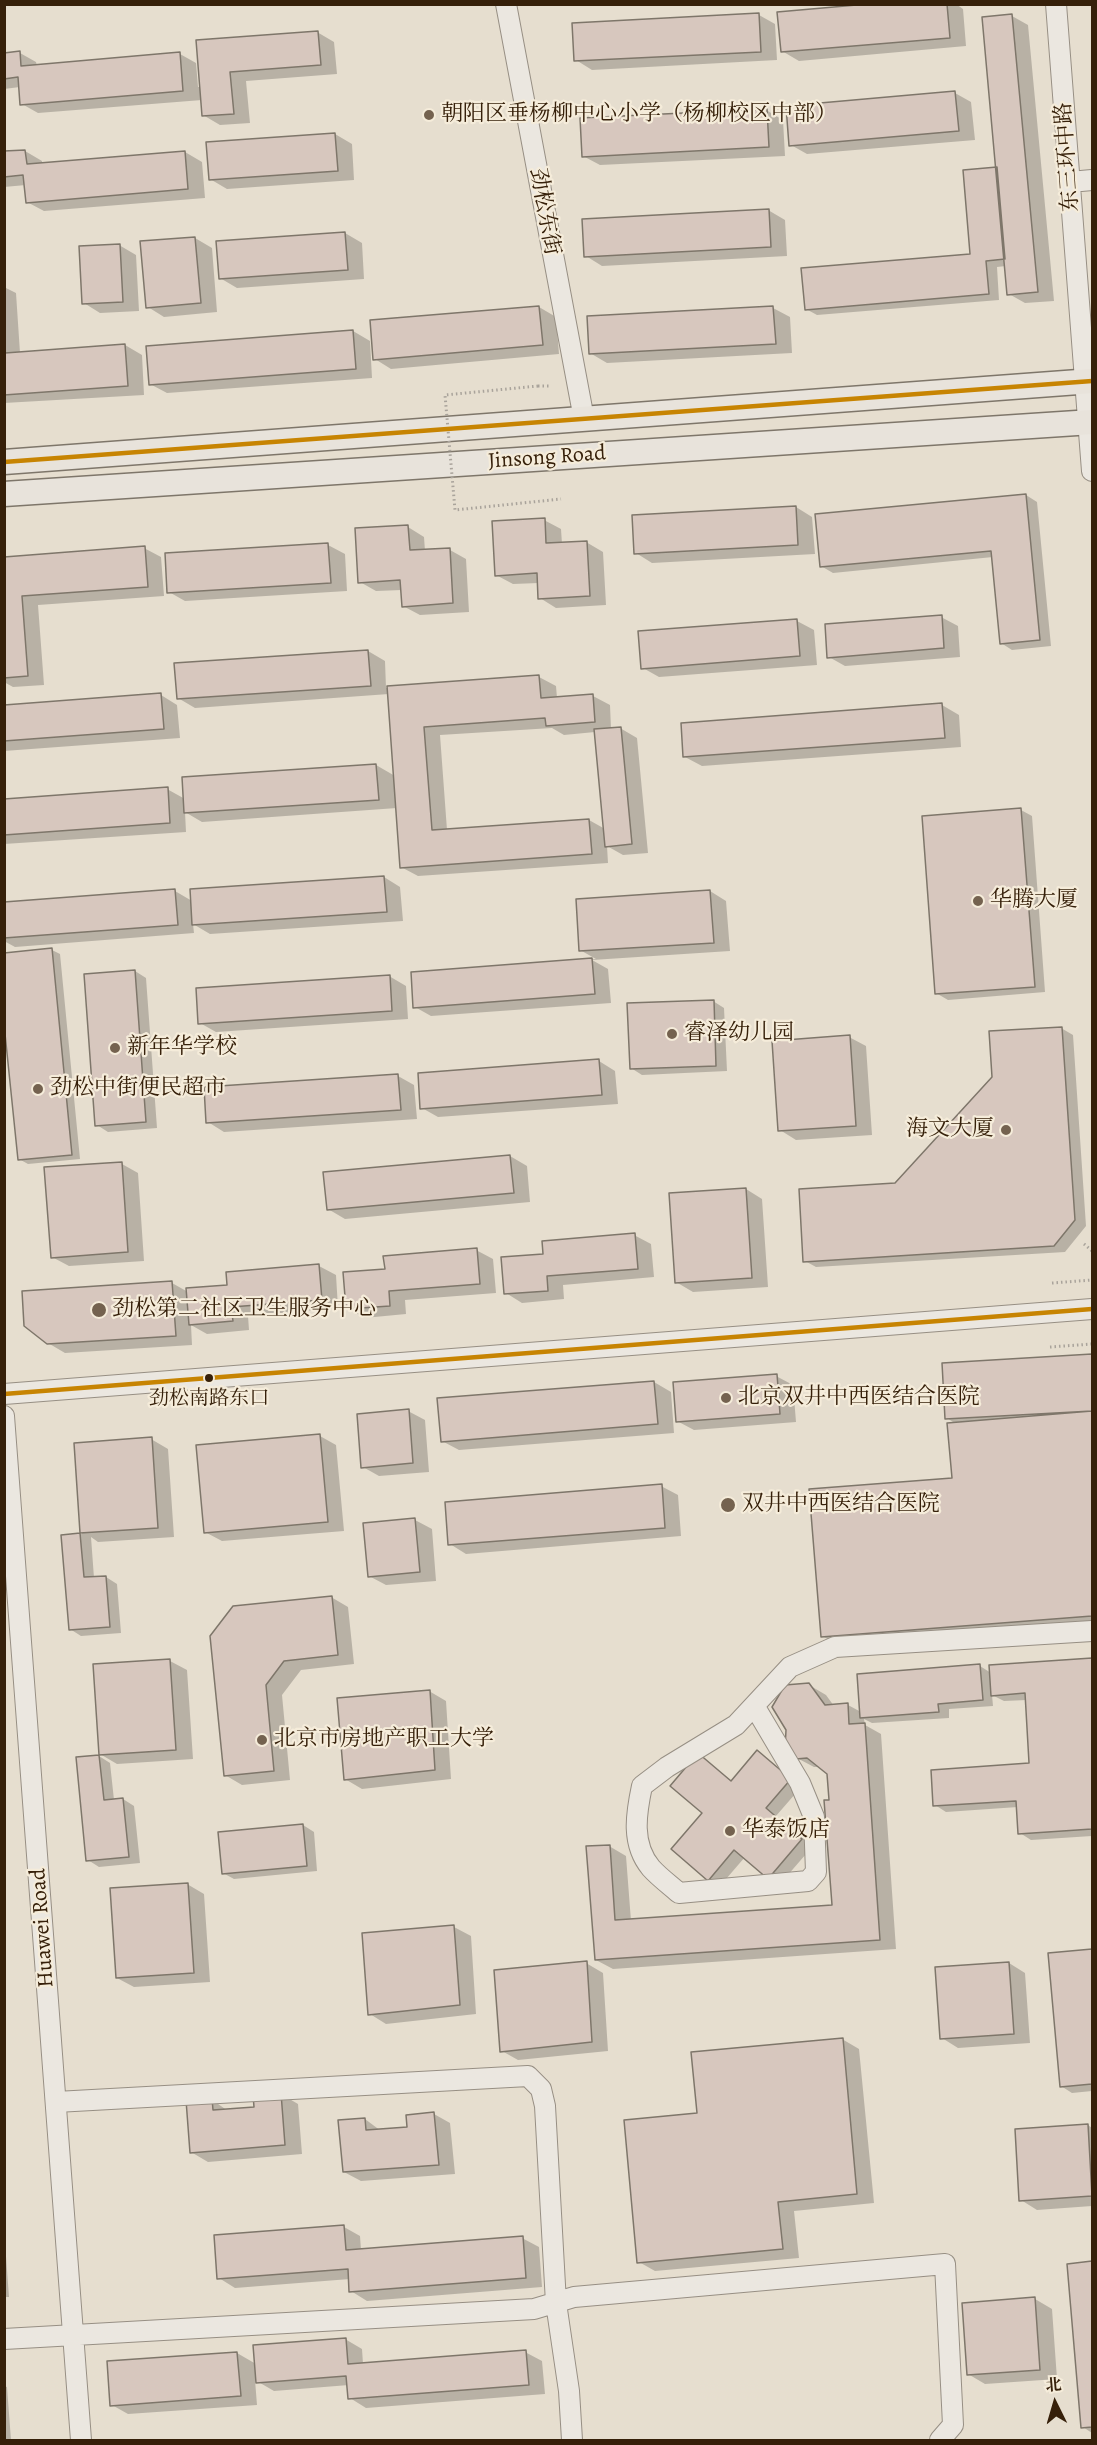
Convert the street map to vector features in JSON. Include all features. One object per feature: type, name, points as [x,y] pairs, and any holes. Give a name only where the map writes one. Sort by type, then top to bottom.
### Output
[{"type":"main road","name":"Jinsong Road","points":[[4,462],[1089,382]]},
{"type":"main road","name":"Jinsong Road","points":[[4,494],[1091,422]]},
{"type":"street","name":"劲松东街","points":[[506,4],[584,419]]},
{"type":"street","name":"东三环中路","points":[[1056,4],[1089,382],[1092,471]]},
{"type":"street","points":[[1070,182],[1092,180]]},
{"type":"street","points":[[4,1394],[1092,1309]]},
{"type":"street","name":"Huawei Road","points":[[4,1416],[81,2440]]},
{"type":"street","points":[[755,1707],[800,1783],[814,1817],[816,1872],[808,1881],[680,1893],[650,1867],[638,1843],[636,1814],[642,1786],[667,1767],[736,1725],[790,1667],[836,1647],[1092,1631]]},
{"type":"street","points":[[56,2102],[528,2076],[541,2089],[545,2106],[556,2303],[569,2391],[572,2440]]},
{"type":"street","points":[[4,2339],[534,2309],[574,2297],[945,2264],[952,2425],[940,2440]]},
{"type":"path","points":[[551,386],[445,395],[455,510],[561,499]]},
{"type":"path","points":[[1084,1244],[1092,1251]]},
{"type":"path","points":[[1052,1282],[1092,1280]]},
{"type":"path","points":[[1050,1347],[1092,1344]]},
{"type":"building","points":[[868,4],[947,4],[950,38],[781,52],[777,12]]},
{"type":"building","points":[[759,13],[761,52],[574,61],[572,23]]},
{"type":"building","points":[[1012,14],[1038,292],[1007,295],[982,17]]},
{"type":"building","points":[[318,31],[321,65],[230,72],[234,114],[202,116],[196,40]]},
{"type":"building","points":[[20,51],[21,66],[180,52],[183,91],[20,105],[18,77],[4,79],[4,53]]},
{"type":"building","points":[[955,91],[959,131],[789,146],[786,106]]},
{"type":"building","points":[[767,109],[769,147],[582,157],[580,118]]},
{"type":"building","points":[[335,133],[338,171],[209,180],[206,142]]},
{"type":"building","points":[[25,150],[27,164],[185,151],[188,189],[26,203],[23,175],[4,177],[4,151]]},
{"type":"building","points":[[997,167],[1005,259],[986,261],[989,294],[805,310],[801,268],[970,254],[963,170]]},
{"type":"building","points":[[769,209],[771,247],[584,257],[582,219]]},
{"type":"building","points":[[345,232],[348,270],[219,279],[216,241]]},
{"type":"building","points":[[195,237],[201,303],[146,308],[140,241]]},
{"type":"building","points":[[120,244],[123,302],[82,304],[79,246]]},
{"type":"building","points":[[539,306],[543,345],[373,360],[370,320]]},
{"type":"building","points":[[773,306],[776,344],[589,354],[587,316]]},
{"type":"building","points":[[353,330],[356,369],[149,385],[146,346]]},
{"type":"building","points":[[125,344],[128,386],[4,395],[4,350],[5,353]]},
{"type":"building","points":[[1026,494],[1040,640],[1000,644],[991,551],[820,567],[815,514]]},
{"type":"building","points":[[796,506],[798,545],[634,554],[632,515]]},
{"type":"building","points":[[545,518],[546,543],[587,541],[590,596],[538,599],[537,573],[495,576],[492,521]]},
{"type":"building","points":[[408,525],[410,550],[450,548],[453,603],[402,607],[400,580],[358,583],[355,528]]},
{"type":"building","points":[[328,543],[331,583],[167,593],[165,553]]},
{"type":"building","points":[[145,546],[148,587],[22,596],[28,676],[4,678],[4,557]]},
{"type":"building","points":[[942,615],[944,648],[827,658],[825,624]]},
{"type":"building","points":[[797,619],[800,656],[641,669],[638,631]]},
{"type":"building","points":[[368,650],[371,686],[177,699],[174,663]]},
{"type":"building","points":[[539,675],[541,698],[593,694],[595,722],[546,726],[545,718],[424,727],[432,830],[589,819],[592,854],[400,868],[387,686]]},
{"type":"building","points":[[161,693],[164,729],[4,741],[4,705]]},
{"type":"building","points":[[942,703],[945,738],[683,757],[681,723]]},
{"type":"building","points":[[621,727],[632,844],[605,847],[594,729]]},
{"type":"building","points":[[376,764],[379,800],[184,813],[182,777]]},
{"type":"building","points":[[168,787],[170,823],[4,835],[4,799]]},
{"type":"building","name":"华腾大厦","points":[[1021,808],[1035,987],[935,994],[922,816]]},
{"type":"building","points":[[384,876],[387,912],[192,925],[190,889]]},
{"type":"building","points":[[175,889],[178,925],[4,938],[4,902]]},
{"type":"building","points":[[710,890],[714,943],[579,951],[576,899]]},
{"type":"building","name":"劲松中街便民超市","points":[[52,948],[72,1155],[18,1160],[4,1024],[4,953]]},
{"type":"building","points":[[592,958],[595,994],[413,1008],[411,972]]},
{"type":"building","name":"新年华学校","points":[[135,970],[146,1122],[95,1126],[84,974]]},
{"type":"building","points":[[390,975],[392,1011],[198,1024],[196,988]]},
{"type":"building","name":"睿泽幼儿园","points":[[714,1000],[716,1066],[630,1069],[627,1003]]},
{"type":"building","name":"海文大厦","points":[[1062,1027],[1075,1220],[1054,1246],[803,1262],[799,1189],[895,1183],[992,1077],[989,1031]]},
{"type":"building","points":[[850,1035],[856,1126],[778,1131],[772,1041]]},
{"type":"building","points":[[599,1059],[602,1095],[420,1109],[418,1073]]},
{"type":"building","points":[[398,1074],[401,1110],[206,1123],[204,1087]]},
{"type":"building","points":[[510,1155],[514,1193],[327,1210],[323,1172]]},
{"type":"building","points":[[122,1162],[128,1252],[51,1258],[44,1167]]},
{"type":"building","points":[[746,1188],[752,1278],[675,1283],[669,1193]]},
{"type":"building","points":[[635,1233],[638,1269],[547,1276],[548,1291],[504,1294],[501,1257],[543,1254],[542,1241]]},
{"type":"building","points":[[477,1248],[480,1284],[389,1291],[390,1306],[346,1309],[343,1272],[385,1269],[383,1256]]},
{"type":"building","points":[[319,1264],[322,1300],[231,1307],[233,1321],[189,1325],[186,1288],[227,1285],[226,1272]]},
{"type":"building","name":"劲松第二社区卫生服务中心","points":[[172,1281],[176,1336],[47,1344],[24,1326],[22,1291]]},
{"type":"building","points":[[1092,1354],[1092,1411],[945,1419],[942,1363]]},
{"type":"building","name":"北京双井中西医结合医院","points":[[777,1374],[780,1414],[676,1422],[673,1382]]},
{"type":"building","points":[[654,1381],[658,1424],[441,1442],[437,1398]]},
{"type":"building","points":[[409,1409],[413,1463],[361,1468],[357,1414]]},
{"type":"building","points":[[1092,1411],[1092,1616],[821,1637],[809,1489],[952,1478],[947,1423]]},
{"type":"building","points":[[320,1434],[328,1522],[204,1533],[196,1445]]},
{"type":"building","points":[[152,1437],[158,1528],[80,1533],[74,1443]]},
{"type":"building","points":[[662,1484],[665,1528],[448,1545],[445,1502]]},
{"type":"building","points":[[415,1518],[420,1572],[368,1577],[363,1523]]},
{"type":"building","points":[[80,1533],[84,1577],[106,1576],[110,1627],[69,1630],[61,1535]]},
{"type":"building","points":[[332,1596],[338,1655],[284,1661],[266,1685],[274,1771],[224,1776],[210,1636],[233,1606]]},
{"type":"building","points":[[1092,1658],[1092,1829],[1018,1834],[1016,1801],[933,1806],[931,1770],[1029,1763],[1025,1693],[991,1696],[989,1665]]},
{"type":"building","points":[[170,1659],[176,1750],[99,1755],[93,1664]]},
{"type":"building","points":[[980,1664],[983,1700],[938,1704],[939,1712],[860,1718],[857,1674]]},
{"type":"building","points":[[809,1683],[825,1705],[848,1703],[849,1724],[865,1723],[880,1940],[595,1960],[586,1846],[610,1845],[615,1920],[832,1905],[824,1800],[829,1800],[827,1774],[807,1758],[796,1759],[785,1749],[786,1730],[772,1707],[785,1685]]},
{"type":"building","points":[[430,1690],[435,1770],[344,1780],[337,1698]]},
{"type":"building","points":[[757,1750],[791,1779],[766,1808],[802,1839],[768,1879],[734,1850],[708,1881],[671,1849],[702,1813],[670,1786],[698,1753],[731,1781]]},
{"type":"building","points":[[99,1755],[104,1800],[123,1798],[129,1857],[86,1861],[76,1757]]},
{"type":"building","points":[[303,1824],[307,1866],[222,1874],[218,1832]]},
{"type":"building","points":[[188,1883],[194,1973],[116,1978],[110,1888]]},
{"type":"building","points":[[454,1925],[460,2005],[368,2015],[362,1933]]},
{"type":"building","points":[[1092,1949],[1092,2084],[1060,2087],[1048,1953]]},
{"type":"building","points":[[587,1961],[592,2042],[500,2052],[494,1970]]},
{"type":"building","points":[[1009,1962],[1014,2034],[940,2039],[935,1967]]},
{"type":"building","points":[[843,2038],[857,2194],[778,2202],[783,2249],[637,2263],[624,2120],[697,2113],[691,2052]]},
{"type":"building","points":[[281,2093],[285,2145],[190,2153],[186,2100],[212,2098],[213,2110],[254,2107],[253,2095]]},
{"type":"building","points":[[434,2112],[439,2165],[343,2172],[338,2120],[365,2118],[366,2130],[407,2127],[406,2115]]},
{"type":"building","points":[[1088,2124],[1092,2196],[1019,2201],[1015,2129]]},
{"type":"building","points":[[344,2225],[346,2250],[523,2236],[526,2278],[349,2292],[348,2269],[217,2279],[214,2235]]},
{"type":"building","points":[[1092,2261],[1092,2427],[1081,2428],[1067,2264]]},
{"type":"building","points":[[1035,2297],[1040,2370],[967,2375],[962,2303]]},
{"type":"building","points":[[346,2338],[348,2364],[526,2350],[529,2385],[348,2399],[346,2376],[256,2383],[253,2345]]},
{"type":"building","points":[[237,2352],[241,2396],[110,2406],[107,2361]]},
{"type":"transit line","points":[[4,462],[1092,381]]},
{"type":"transit line","points":[[4,1394],[1092,1309]]},
{"type":"place","name":"朝阳区垂杨柳中心小学（杨柳校区中部）","points":[[429,115]]},
{"type":"place","name":"华腾大厦","points":[[978,901]]},
{"type":"place","name":"睿泽幼儿园","points":[[672,1034]]},
{"type":"place","name":"新年华学校","points":[[115,1048]]},
{"type":"place","name":"劲松中街便民超市","points":[[38,1089]]},
{"type":"place","name":"海文大厦","points":[[1006,1130]]},
{"type":"place","name":"劲松第二社区卫生服务中心","points":[[99,1310]]},
{"type":"place","name":"劲松南路东口","points":[[209,1378]]},
{"type":"place","name":"北京双井中西医结合医院","points":[[726,1398]]},
{"type":"place","name":"双井中西医结合医院","points":[[728,1505]]},
{"type":"place","name":"北京市房地产职工大学","points":[[262,1740]]},
{"type":"place","name":"华泰饭店","points":[[730,1831]]}]
